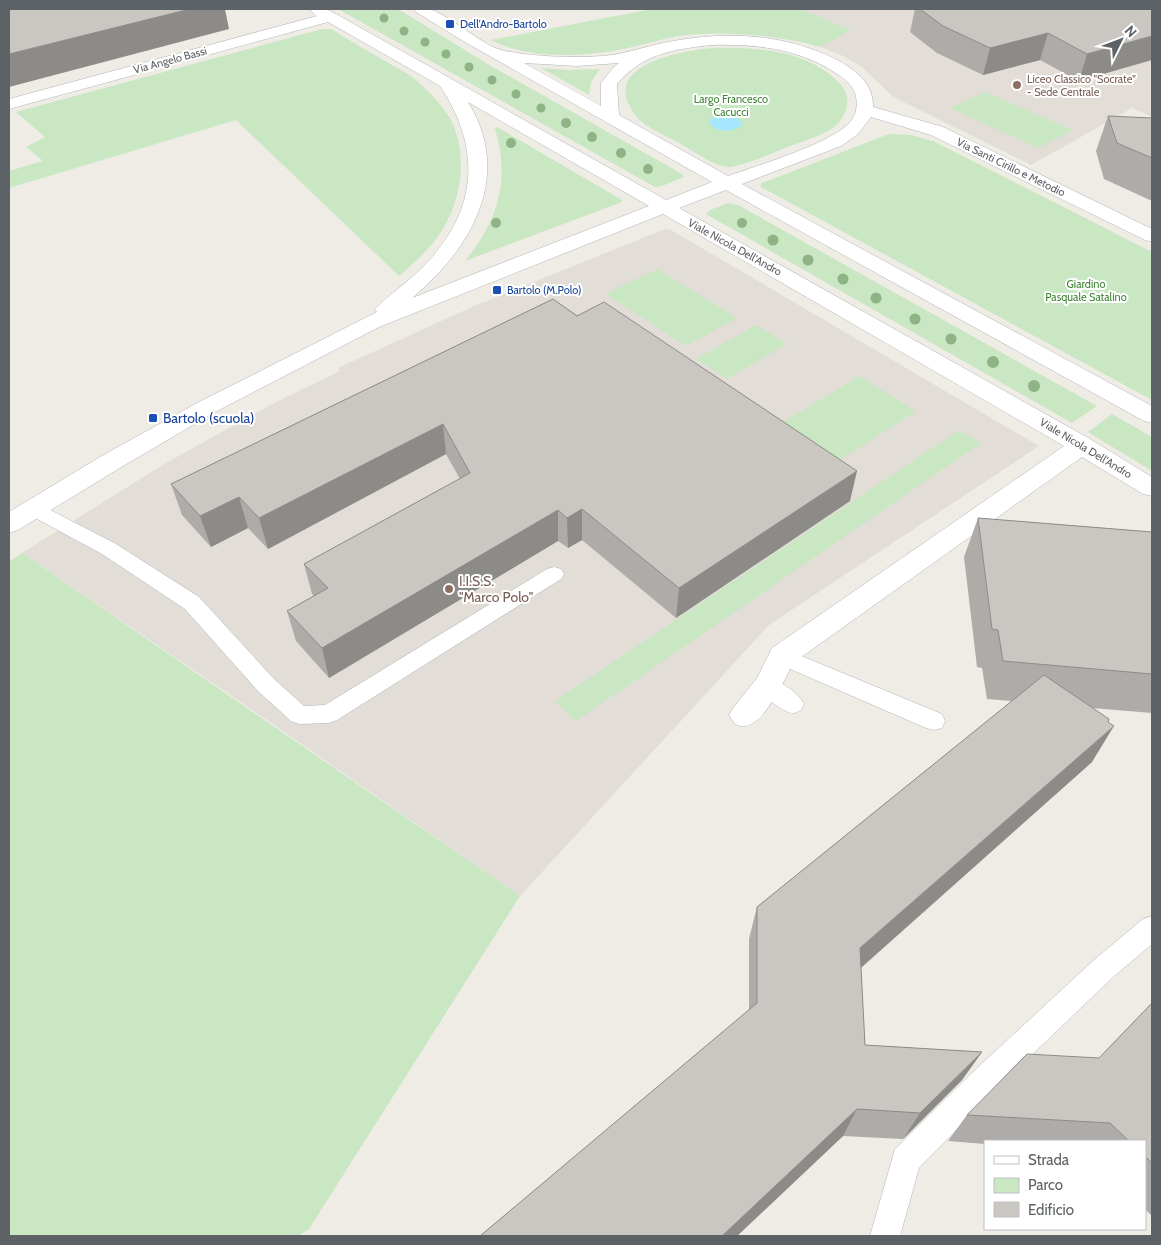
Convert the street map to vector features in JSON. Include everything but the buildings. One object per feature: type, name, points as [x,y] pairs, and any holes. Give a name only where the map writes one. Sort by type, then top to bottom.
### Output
[{"type":"street","points":[[421,9],[498,55],[1152,416]]},
{"type":"street","name":"Viale Nicola Dell'Andro","points":[[324,13],[1082,445],[1152,488]]},
{"type":"street","name":"Via Angelo Bassi","points":[[9,104],[324,13]]},
{"type":"street","points":[[9,524],[33,508],[207,407],[371,322],[533,257],[835,142],[854,130],[866,110],[865,96],[859,84],[847,72],[807,52],[783,46],[737,40],[708,40],[668,46],[644,54],[591,61],[559,62],[498,55]]},
{"type":"street","points":[[610,116],[608,83],[619,71],[644,54]]},
{"type":"street","points":[[371,322],[434,267],[464,228],[472,210],[480,180],[475,143],[466,115],[448,84]]},
{"type":"street","name":"Via Santi Cirillo e Metodio","points":[[866,110],[936,131],[1152,236]]},
{"type":"street","points":[[744,715],[767,686],[782,656],[1082,445]]},
{"type":"lane","points":[[33,508],[109,549],[192,603],[266,684],[299,715],[329,714],[554,574]]},
{"type":"lane","points":[[782,656],[934,721]]},
{"type":"lane","points":[[767,686],[793,704]]},
{"type":"lane","points":[[885,1236],[906,1160],[984,1081],[1103,969],[1152,928]]},
{"type":"shaded area","name":"Liceo Classico \"Socrate\" - Sede Centrale","points":[[800,9],[1152,9],[1152,117],[1132,108],[1031,165],[893,97],[862,67],[843,56],[821,47],[851,30]]},
{"type":"shaded area","name":"I.I.S.S. \"Marco Polo\"","points":[[665,229],[671,230],[1039,446],[769,625],[520,896],[22,553],[166,463],[276,402],[340,371],[338,368],[472,307]]},
{"type":"green space","points":[[338,9],[398,9],[491,66],[682,174],[684,177],[655,187]]},
{"type":"green space","points":[[652,9],[800,9],[851,30],[821,47],[754,35],[702,34],[677,36],[618,50],[570,55],[521,51],[491,40]]},
{"type":"green space","points":[[322,29],[331,29],[413,78],[444,109],[451,120],[456,134],[461,162],[458,192],[454,206],[437,238],[399,276],[236,120],[9,188],[9,171],[43,161],[26,147],[45,137],[16,112]]},
{"type":"green space","name":"Largo Francesco Cacucci","points":[[713,48],[764,50],[798,57],[813,64],[828,73],[846,92],[847,105],[842,118],[838,124],[826,132],[750,162],[728,167],[704,158],[637,118],[627,100],[626,87],[632,76],[642,67],[656,60],[688,51]]},
{"type":"green space","points":[[541,68],[568,70],[600,69],[591,82],[589,95]]},
{"type":"green space","points":[[985,92],[1073,130],[1038,148],[950,108]]},
{"type":"green space","points":[[497,127],[622,200],[622,202],[465,261],[477,246],[486,230],[498,198],[501,182],[501,165],[495,128]]},
{"type":"green space","name":"Giardino Pasquale Satalino","points":[[889,134],[911,135],[933,141],[1152,252],[1152,400],[761,187],[761,183]]},
{"type":"green space","points":[[728,203],[738,205],[1097,406],[1072,423],[706,214],[710,210]]},
{"type":"green space","points":[[657,269],[737,318],[686,346],[606,294]]},
{"type":"green space","points":[[756,325],[787,344],[727,379],[696,359]]},
{"type":"green space","points":[[859,376],[916,411],[839,461],[782,423]]},
{"type":"green space","points":[[1112,414],[1152,437],[1152,471],[1088,432]]},
{"type":"green space","points":[[959,430],[981,443],[576,721],[555,701]]},
{"type":"green space","points":[[22,553],[520,896],[309,1229],[298,1236],[9,1236],[9,562]]},
{"type":"water","points":[[725,115],[735,116],[741,121],[741,126],[733,130],[724,131],[715,128],[709,122],[711,118]]},
{"type":"place","name":"Dell'Andro-Bartolo","points":[[450,24]]},
{"type":"place","name":"Liceo Classico \"Socrate\" - Sede Centrale","points":[[1017,85]]},
{"type":"place","name":"Bartolo (M.Polo)","points":[[497,290]]},
{"type":"place","name":"Bartolo (scuola)","points":[[153,418]]},
{"type":"place","name":"I.I.S.S. \"Marco Polo\"","points":[[449,589]]}]
